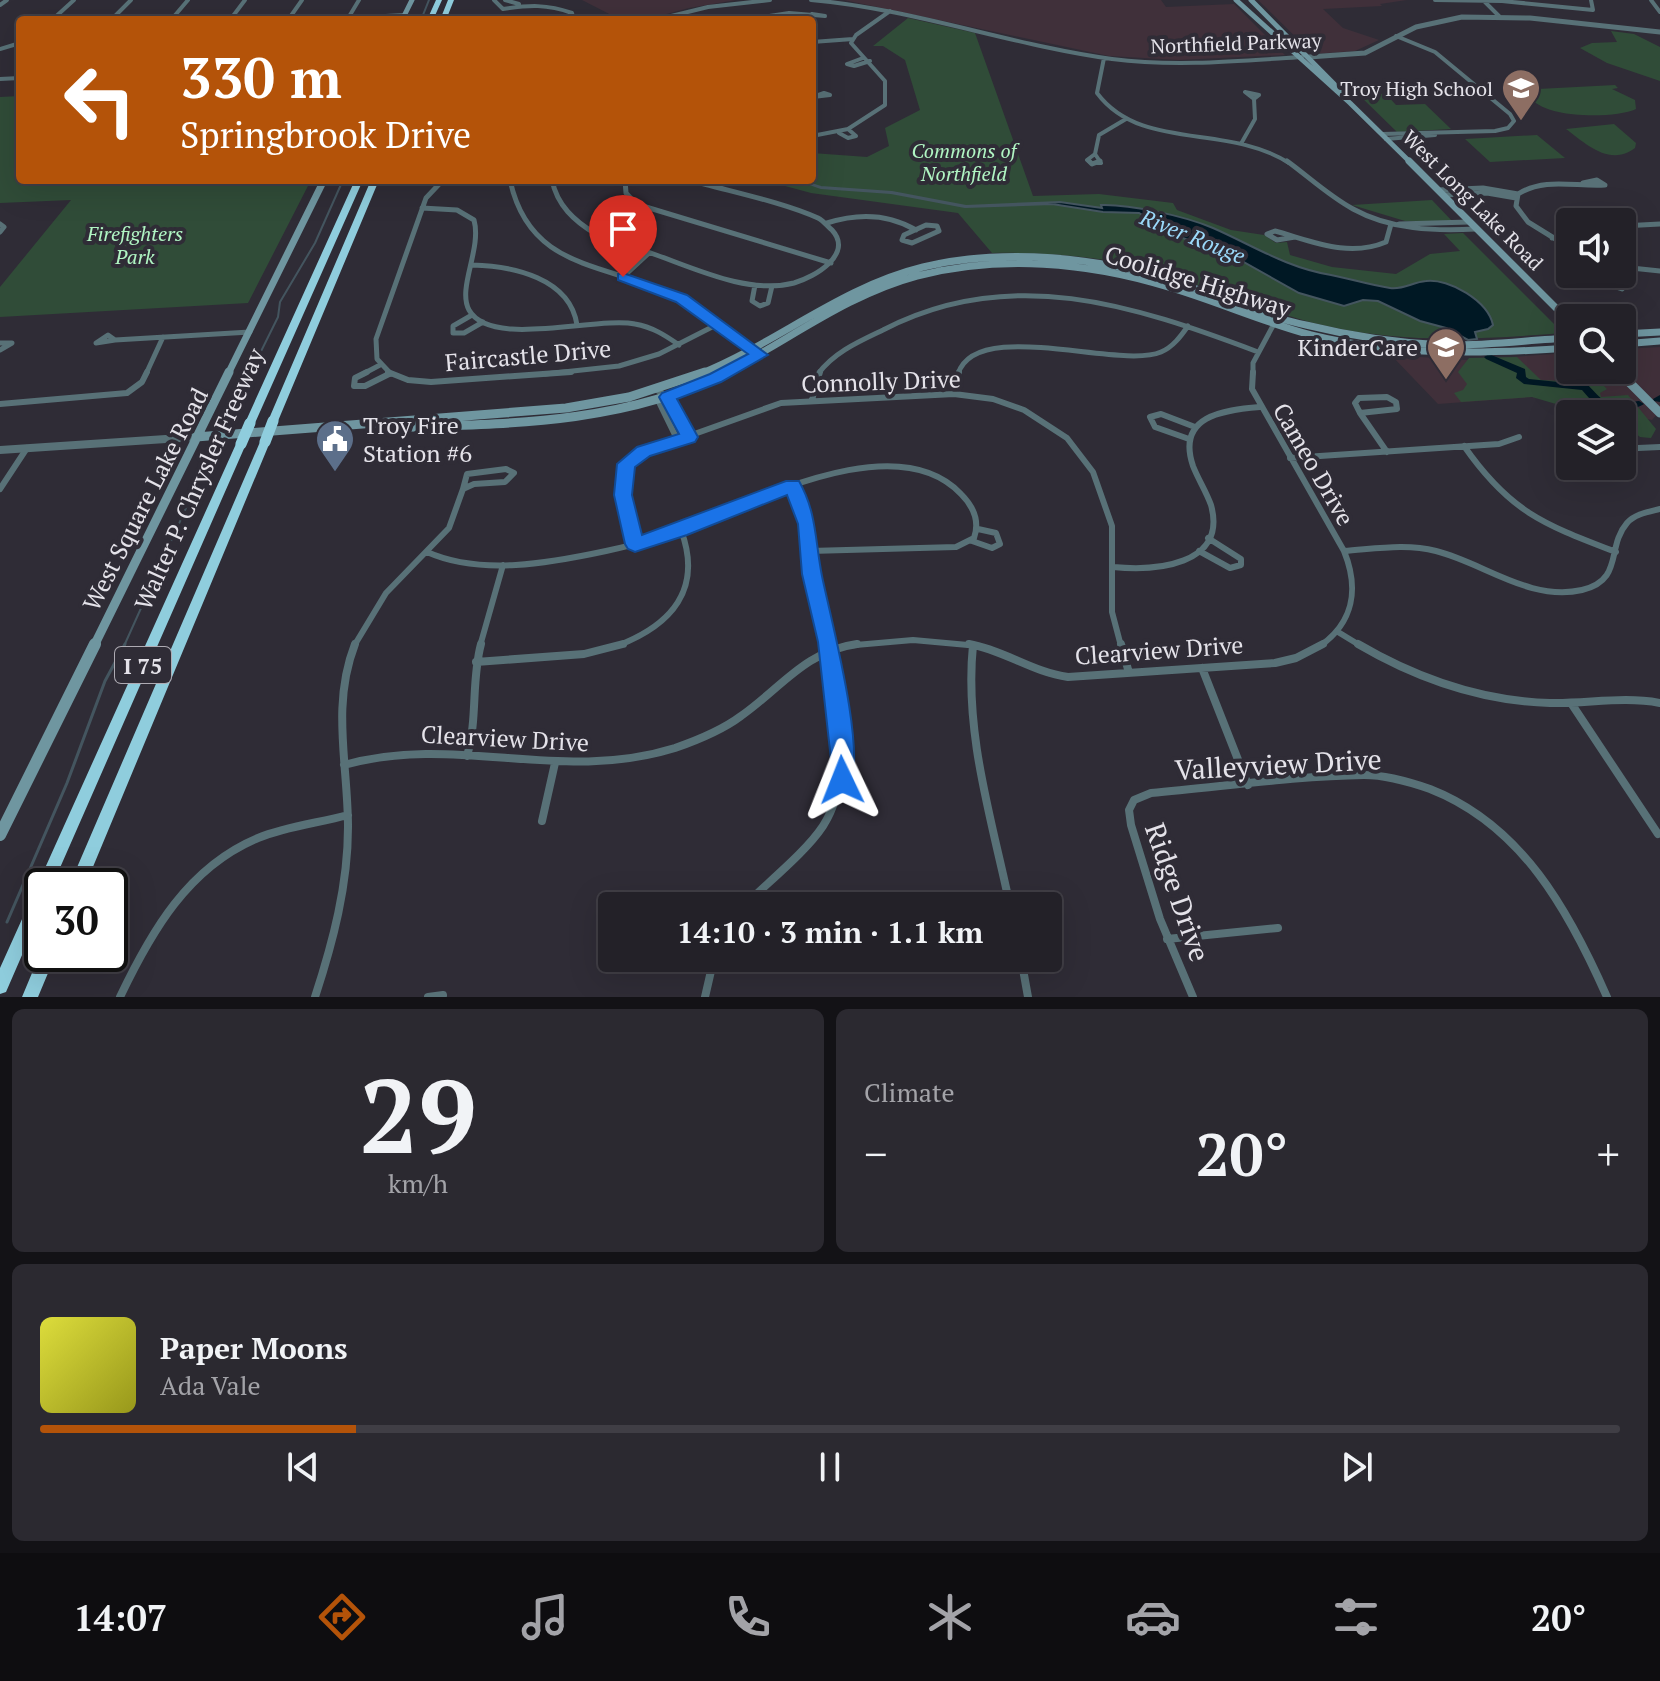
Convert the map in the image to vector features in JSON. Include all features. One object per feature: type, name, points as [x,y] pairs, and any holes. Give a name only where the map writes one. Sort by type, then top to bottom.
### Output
[{"type":"highway","name":"Walter P. Chrysler Freeway","points":[[52,868],[357,184]]},
{"type":"highway","name":"Walter P. Chrysler Freeway","points":[[85,868],[373,184]]},
{"type":"highway","name":"Walter P. Chrysler Freeway","points":[[0,986],[24,932]]},
{"type":"highway","points":[[30,997],[40,972]]},
{"type":"main road","points":[[404,16],[412,0]]},
{"type":"main road","name":"West Long Lake Road","points":[[1236,0],[1350,103],[1556,308]]},
{"type":"main road","name":"West Long Lake Road","points":[[1251,0],[1335,83],[1350,103]]},
{"type":"main road","points":[[1250,14],[1266,15]]},
{"type":"main road","points":[[1260,23],[1277,25]]},
{"type":"main road","points":[[1325,83],[1335,83]]},
{"type":"main road","name":"West Square Lake Road","points":[[0,835],[322,184]]},
{"type":"main road","name":"Coolidge Highway","points":[[196,437],[365,426],[432,427],[552,419],[609,411],[657,395],[698,376],[840,297],[881,279],[924,267],[994,257],[1035,257],[1117,267],[1176,282],[1275,320]]},
{"type":"main road","name":"Coolidge Highway","points":[[657,395],[668,397],[715,378],[844,305],[889,285],[941,271],[1001,264],[1064,266],[1119,274],[1336,341],[1408,352],[1556,349]]},
{"type":"main road","points":[[1636,335],[1657,337]]},
{"type":"main road","points":[[1636,341],[1657,337]]},
{"type":"main road","name":"Coolidge Highway","points":[[1493,348],[1509,342],[1556,339]]},
{"type":"main road","points":[[1509,342],[1506,345],[1513,351]]},
{"type":"main road","points":[[1631,384],[1660,413]]},
{"type":"street","points":[[0,5],[7,0]]},
{"type":"street","points":[[56,16],[74,0]]},
{"type":"street","points":[[115,16],[131,0]]},
{"type":"street","points":[[174,16],[188,0]]},
{"type":"street","points":[[494,0],[503,9],[519,4],[549,2],[573,16]]},
{"type":"street","points":[[505,0],[519,4]]},
{"type":"street","points":[[671,16],[708,7],[770,0]]},
{"type":"street","name":"Northfield Parkway","points":[[811,0],[890,11],[1104,58],[1180,63],[1365,53],[1396,36],[1439,20],[1499,16],[1660,32]]},
{"type":"street","points":[[1435,0],[1483,0],[1593,10],[1591,0]]},
{"type":"street","points":[[1448,0],[1454,1]]},
{"type":"street","points":[[1483,0],[1499,16]]},
{"type":"street","points":[[1651,0],[1660,12]]},
{"type":"street","points":[[816,42],[853,39],[890,11]]},
{"type":"street","points":[[788,16],[812,14]]},
{"type":"street","points":[[1384,136],[1500,130],[1511,126],[1513,119],[1438,54],[1396,36]]},
{"type":"street","points":[[816,136],[848,129],[880,111],[886,103],[880,71],[853,49],[853,39]]},
{"type":"street","points":[[863,58],[847,65],[870,61]]},
{"type":"street","points":[[1104,58],[1097,83],[1098,95],[1107,107],[1126,119],[1165,132],[1242,142],[1281,157],[1350,208],[1391,224],[1424,231],[1476,229]]},
{"type":"street","points":[[1242,142],[1255,119],[1254,99]]},
{"type":"street","points":[[1095,154],[1099,135],[1126,119]]},
{"type":"street","points":[[839,133],[848,138],[855,137],[848,129]]},
{"type":"street","points":[[1440,193],[1517,196],[1535,186],[1583,183]]},
{"type":"street","points":[[384,369],[375,354],[376,339],[422,208],[429,191],[438,184]]},
{"type":"street","points":[[511,184],[517,213],[544,241],[580,263],[672,294],[760,355]]},
{"type":"street","points":[[553,184],[559,203],[578,223],[602,237],[755,285],[772,286],[808,278],[831,263],[839,244],[836,233],[827,223],[801,211],[704,184]]},
{"type":"street","points":[[625,184],[626,193],[636,204],[831,263]]},
{"type":"street","points":[[1517,196],[1517,209],[1524,218],[1556,240]]},
{"type":"street","points":[[422,208],[454,209],[469,215],[476,222],[480,234],[464,297],[472,315],[483,322],[509,328],[631,322],[648,325],[670,335],[679,345]]},
{"type":"street","points":[[827,223],[852,216],[872,215],[897,220],[916,230],[931,224],[939,229],[915,243],[903,241],[904,235],[916,230]]},
{"type":"street","points":[[1391,224],[1469,222]]},
{"type":"street","points":[[1295,237],[1279,241],[1267,234],[1275,231],[1343,248],[1366,249],[1386,242],[1391,224]]},
{"type":"street","points":[[1636,225],[1660,224]]},
{"type":"street","points":[[0,232],[2,225]]},
{"type":"street","points":[[1552,238],[1556,237]]},
{"type":"street","points":[[623,277],[649,253]]},
{"type":"street","points":[[472,265],[509,267],[563,294],[577,311],[577,325]]},
{"type":"street","points":[[1636,268],[1660,271]]},
{"type":"street","points":[[755,285],[752,302],[760,306],[768,303],[772,286]]},
{"type":"street","points":[[812,400],[814,380],[832,358],[902,318],[967,298],[1035,293],[1086,298],[1138,309],[1258,352]]},
{"type":"street","points":[[472,315],[453,326],[453,333],[464,333],[483,322]]},
{"type":"street","name":"Cameo Drive","points":[[1275,320],[1258,352],[1251,376],[1260,407],[1344,551],[1353,593],[1350,610],[1338,632]]},
{"type":"street","name":"Faircastle Drive","points":[[384,369],[423,382],[586,371],[635,362],[679,345],[718,324]]},
{"type":"street","points":[[954,394],[954,381],[959,369],[971,357],[986,350],[1015,345],[1140,357],[1169,348],[1188,326]]},
{"type":"street","points":[[115,340],[250,332]]},
{"type":"street","points":[[0,404],[127,393],[142,382],[163,337]]},
{"type":"street","points":[[0,343],[12,343],[0,350]]},
{"type":"street","points":[[384,369],[365,386],[354,386],[355,378],[384,369]]},
{"type":"street","name":"Connolly Drive","points":[[635,544],[624,501],[625,467],[638,454],[771,405],[812,400],[954,394],[993,399],[1046,422],[1072,443],[1090,466],[1114,537],[1114,621],[1129,673]]},
{"type":"street","points":[[657,395],[678,441]]},
{"type":"street","points":[[668,397],[689,437]]},
{"type":"street","points":[[1360,413],[1393,411],[1398,406],[1387,397],[1359,398],[1354,402],[1360,413],[1387,452]]},
{"type":"street","points":[[1113,567],[1163,569],[1187,560],[1199,551],[1213,523],[1212,509],[1191,461],[1189,439],[1195,427],[1214,413],[1260,407]]},
{"type":"street","points":[[1189,439],[1153,425],[1150,417],[1159,414],[1195,427]]},
{"type":"street","name":"Coolidge Highway","points":[[0,450],[196,437]]},
{"type":"street","points":[[1290,458],[1499,444],[1519,437]]},
{"type":"street","points":[[1464,446],[1499,491],[1522,510],[1547,524],[1616,552]]},
{"type":"street","points":[[1638,448],[1660,447]]},
{"type":"street","points":[[0,489],[27,448]]},
{"type":"street","points":[[315,997],[333,939],[343,889],[348,815],[340,703],[353,648],[385,595],[454,521],[466,477],[473,471],[506,469],[514,473],[505,482],[474,484],[463,489]]},
{"type":"street","points":[[427,552],[465,564],[503,565],[560,559],[635,544],[681,530],[793,485],[865,469],[920,471],[946,482],[960,493],[975,514],[978,529],[974,539],[956,547],[810,551]]},
{"type":"street","points":[[758,892],[821,829],[835,804],[843,769],[830,650],[814,583],[805,514],[793,485]]},
{"type":"street","points":[[1344,551],[1423,548],[1453,556],[1522,585],[1562,592],[1581,591],[1600,583],[1610,574],[1620,532],[1629,519],[1639,513],[1660,509]]},
{"type":"street","points":[[974,539],[992,548],[1000,544],[996,533],[978,529]]},
{"type":"street","points":[[476,662],[598,651],[617,647],[645,634],[669,615],[687,587],[690,558],[681,530]]},
{"type":"street","points":[[1199,551],[1230,568],[1241,565],[1239,555],[1208,538]]},
{"type":"street","points":[[467,756],[475,729],[476,662],[503,565]]},
{"type":"street","points":[[1338,632],[1396,665],[1455,688],[1508,700],[1571,703],[1626,698],[1660,703]]},
{"type":"street","name":"Clearview Drive","points":[[344,765],[367,757],[401,753],[555,763],[596,764],[626,759],[707,735],[747,712],[802,662],[830,650],[888,643],[973,645],[1055,676],[1202,668],[1294,658],[1319,648],[1338,632]]},
{"type":"street","points":[[973,645],[969,684],[971,717],[1007,892]]},
{"type":"street","points":[[1202,668],[1248,785]]},
{"type":"street","points":[[1571,703],[1658,834]]},
{"type":"street","points":[[542,821],[555,763]]},
{"type":"street","name":"Valleyview Drive","points":[[1134,800],[1151,793],[1381,776],[1440,791],[1473,808],[1507,833],[1536,867],[1580,940],[1607,997]]},
{"type":"street","name":"Ridge Drive","points":[[1134,800],[1129,810],[1131,825],[1167,939],[1193,997]]},
{"type":"street","points":[[120,997],[161,918],[204,871],[225,855],[260,837],[348,815]]},
{"type":"street","points":[[1167,939],[1278,928]]},
{"type":"street","points":[[705,997],[711,972]]},
{"type":"street","points":[[1024,972],[1028,997]]},
{"type":"street","points":[[428,997],[443,995]]},
{"type":"shaded area","points":[[582,0],[736,0],[659,16],[613,16]]},
{"type":"shaded area","points":[[844,0],[1161,0],[1166,7],[1234,4],[1285,55],[1179,60],[1109,56]]},
{"type":"shaded area","points":[[1258,0],[1407,0],[1380,4],[1382,6],[1323,9],[1343,28],[1379,40],[1355,51],[1313,54]]},
{"type":"shaded area","points":[[1660,347],[1660,411],[1652,420],[1636,417],[1636,400],[1556,402],[1532,397],[1438,404],[1391,355],[1465,360],[1556,354],[1556,384],[1636,384],[1636,348]]},
{"type":"green space","name":"Commons of Northfield","points":[[908,18],[975,33],[1033,196],[1099,194],[1173,203],[1177,210],[1231,230],[1264,235],[1276,243],[1287,242],[1290,255],[1332,267],[1396,274],[1430,254],[1460,251],[1444,234],[1463,233],[1556,326],[1556,333],[1415,338],[1357,332],[1283,314],[1176,277],[1134,266],[1074,256],[992,253],[958,213],[811,193],[778,184],[816,184],[816,153],[867,157],[889,146],[885,128],[920,110],[905,60],[883,46],[873,46]]},
{"type":"green space","points":[[1611,31],[1634,34],[1660,47],[1660,81],[1607,63],[1580,48],[1592,43],[1617,42]]},
{"type":"green space","points":[[1615,85],[1618,88],[1612,89],[1635,100],[1636,109],[1596,115],[1563,113],[1537,104],[1529,96],[1538,89]]},
{"type":"green space","points":[[1356,92],[1386,94],[1396,105],[1425,104],[1451,129],[1397,132]]},
{"type":"green space","name":"Firefighters Park","points":[[16,96],[16,184],[309,184],[248,303],[0,317],[0,287],[71,200],[0,203],[0,97]]},
{"type":"green space","points":[[1614,124],[1636,143],[1635,148],[1626,153],[1607,154],[1590,147],[1566,129]]},
{"type":"green space","points":[[1537,135],[1565,158],[1490,162],[1465,139]]},
{"type":"green space","points":[[1432,200],[1452,221],[1405,221],[1352,205]]},
{"type":"green space","points":[[1517,357],[1541,380],[1556,381],[1556,384],[1602,384],[1607,389],[1600,393],[1601,397],[1628,395],[1632,400],[1556,400],[1556,404],[1532,397],[1461,402],[1454,393],[1463,390],[1467,384],[1458,372],[1469,358]]},
{"type":"green space","points":[[1636,405],[1656,429],[1651,438],[1636,434]]},
{"type":"water","points":[[810,184],[892,192],[966,206],[1060,202],[1102,208],[1101,205],[1126,206],[1157,212],[1213,228],[1285,262],[1315,272],[1390,288],[1426,281],[1445,283],[1476,300],[1490,316],[1493,325],[1475,332],[1477,339],[1468,340],[1378,301],[1363,300],[1344,306],[1299,293],[1231,255],[1177,236],[1139,213],[1103,212],[1052,204],[965,207],[891,193],[821,188]]},
{"type":"waterway","points":[[423,16],[429,0]]},
{"type":"waterway","points":[[225,424],[278,317],[280,302],[315,243],[341,184]]},
{"type":"waterway","name":"River Rouge","points":[[1489,357],[1522,371],[1521,378],[1527,382],[1585,387],[1608,408],[1639,404]]},
{"type":"waterway","points":[[124,645],[213,448]]},
{"type":"waterway","points":[[7,922],[67,783],[105,681],[124,645]]},
{"type":"place","name":"Troy High School","points":[[1521,122]]},
{"type":"place","name":"KinderCare","points":[[1446,381]]},
{"type":"place","name":"Troy Fire Station #6","points":[[335,473]]},
{"type":"route","points":[[623,277],[681,298],[760,355],[668,397],[689,437],[644,452],[626,464],[623,495],[635,544],[681,530],[793,485],[807,524],[812,574],[829,642],[843,760],[842,780]]}]
